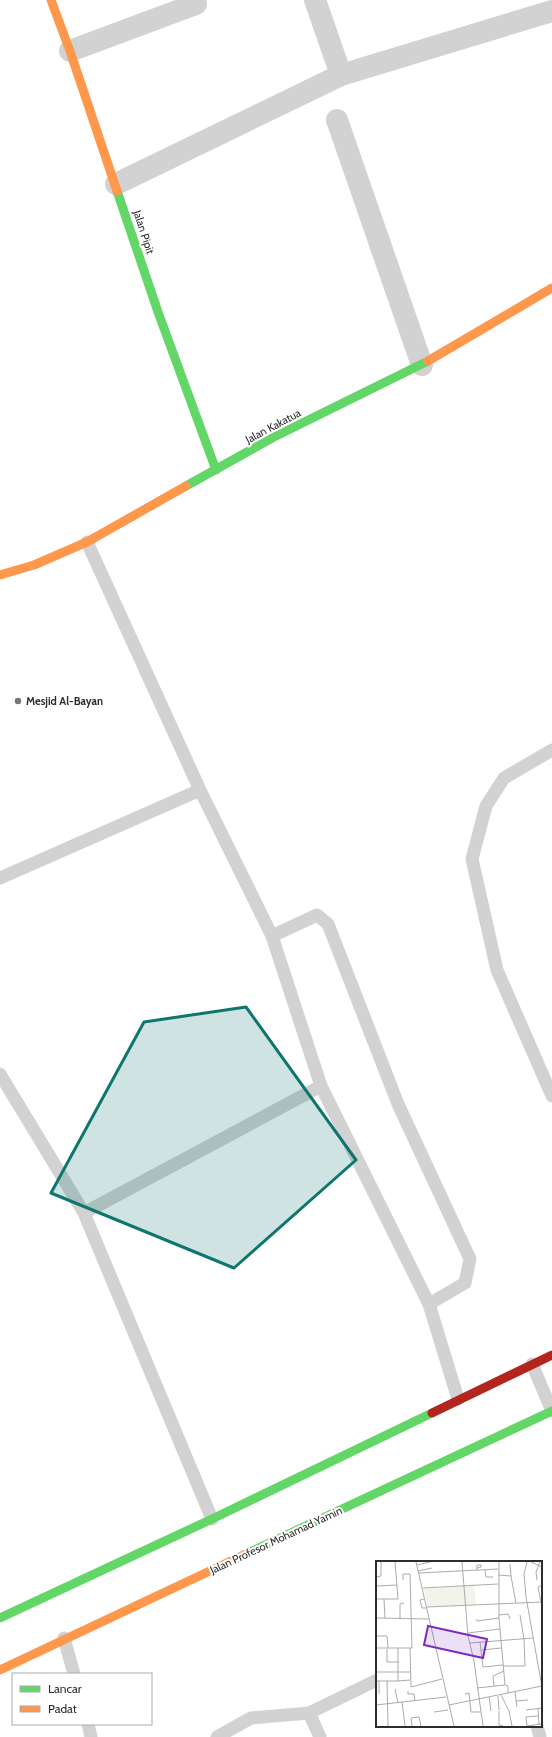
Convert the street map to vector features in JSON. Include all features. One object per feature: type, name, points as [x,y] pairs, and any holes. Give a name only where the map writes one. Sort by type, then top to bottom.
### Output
[{"type":"main road","name":"Jalan Pipit","points":[[51,0],[116,184],[158,312],[216,470]]},
{"type":"main road","name":"Jalan Kakatua","points":[[0,575],[34,565],[87,542],[274,437],[422,365],[552,288]]},
{"type":"main road","points":[[0,1618],[212,1519],[458,1399],[552,1355]]},
{"type":"main road","name":"Jalan Profesor Mohamad Yamin","points":[[0,1670],[64,1638],[241,1558],[552,1411]]},
{"type":"street","points":[[315,0],[341,75]]},
{"type":"street","points":[[70,51],[196,4]]},
{"type":"street","points":[[116,184],[341,75],[552,12]]},
{"type":"street","points":[[337,120],[422,365]]},
{"type":"lane","points":[[87,542],[200,790],[272,936],[321,1086],[429,1304],[458,1399]]},
{"type":"lane","points":[[552,750],[504,778],[486,806],[472,859],[497,970],[552,1096]]},
{"type":"lane","points":[[0,878],[200,790]]},
{"type":"lane","points":[[272,936],[317,915],[328,924],[398,1104],[470,1258],[465,1283],[429,1304]]},
{"type":"lane","points":[[0,1074],[84,1213],[212,1519]]},
{"type":"lane","points":[[84,1213],[321,1086]]},
{"type":"lane","name":"Jalan Profesor Mohamad Yamin","points":[[532,1364],[552,1411]]},
{"type":"lane","points":[[64,1638],[74,1673]]},
{"type":"lane","points":[[217,1737],[251,1718],[309,1713],[376,1680]]},
{"type":"lane","points":[[309,1713],[320,1737]]},
{"type":"lane","points":[[88,1725],[91,1737]]},
{"type":"lane","points":[[537,1727],[540,1737]]},
{"type":"highlighted area","points":[[246,1007],[356,1160],[234,1268],[51,1193],[144,1022]]},
{"type":"traffic: fast","points":[[117,191],[158,312],[216,470]]},
{"type":"traffic: fast","points":[[186,486],[274,437],[428,361]]},
{"type":"traffic: fast","points":[[250,1552],[552,1411]]},
{"type":"traffic: fast","points":[[0,1618],[212,1519],[432,1413]]},
{"type":"traffic: slow","points":[[51,0],[70,51],[117,191]]},
{"type":"traffic: slow","points":[[428,361],[552,288]]},
{"type":"traffic: slow","points":[[0,575],[34,565],[87,542],[186,486]]},
{"type":"traffic: slow","points":[[0,1670],[250,1552]]},
{"type":"traffic: jam","points":[[432,1413],[552,1355]]},
{"type":"place","name":"Mesjid Al-Bayan","points":[[18,701]]}]
